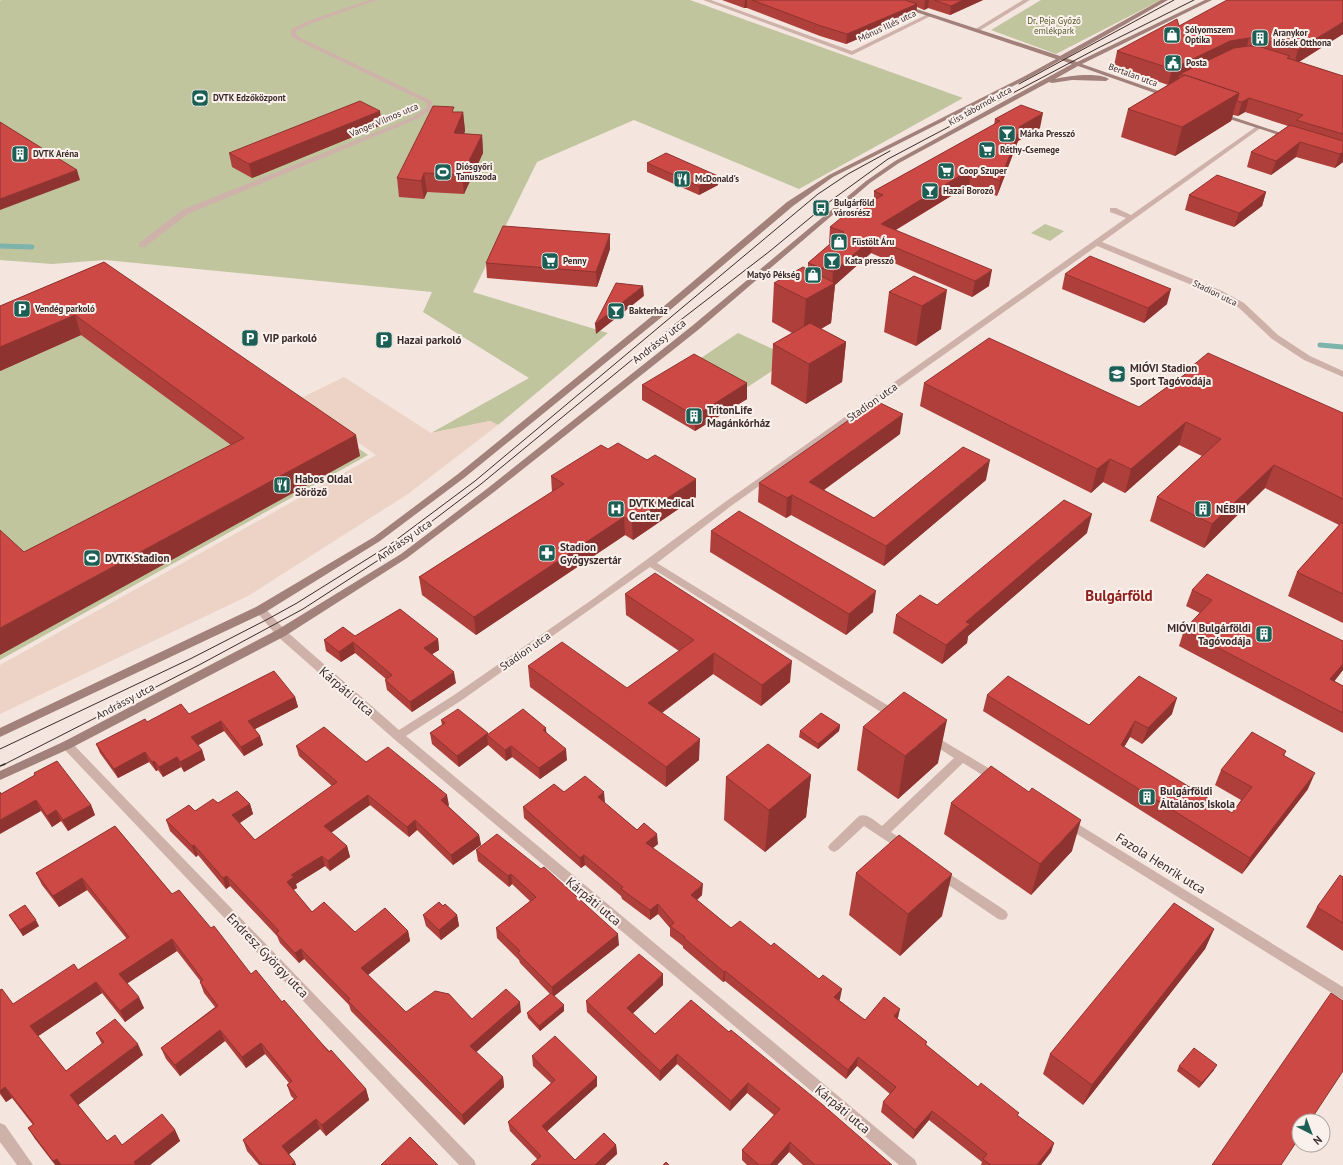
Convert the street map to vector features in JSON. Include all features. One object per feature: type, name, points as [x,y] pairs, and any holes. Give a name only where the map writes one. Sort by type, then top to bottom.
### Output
[{"type":"main road","name":"Bertalan utca","points":[[883,0],[977,30],[1178,100]]},
{"type":"main road","name":"Kiss tábornok utca","points":[[741,246],[790,204],[830,176],[1025,78],[1165,0]]},
{"type":"main road","name":"Kiss tábornok utca","points":[[779,258],[862,186],[897,162],[1077,64],[1209,0]]},
{"type":"main road","points":[[1042,84],[1064,78],[1097,78],[1141,87]]},
{"type":"main road","points":[[1215,112],[1294,138]]},
{"type":"main road","name":"Andrássy utca","points":[[0,734],[260,610],[377,539],[461,476],[741,246]]},
{"type":"main road","name":"Andrássy utca","points":[[0,776],[67,745],[281,633],[404,556],[491,490],[695,328],[779,258]]},
{"type":"street","name":"Vanger Vilmos utca","points":[[142,244],[185,212],[415,118],[429,109],[430,102],[294,37],[293,30],[310,22],[374,0]]},
{"type":"street","name":"Mónus Illés utca","points":[[706,0],[852,52],[930,15]]},
{"type":"street","points":[[977,30],[1027,0]]},
{"type":"street","points":[[1158,93],[1165,90]]},
{"type":"street","name":"Stadion utca","points":[[398,736],[423,722],[650,563],[728,504],[1259,127]]},
{"type":"street","points":[[1113,210],[1132,218]]},
{"type":"street","name":"Stadion utca","points":[[1097,243],[1220,293],[1241,305],[1282,342],[1308,358],[1343,374]]},
{"type":"street","points":[[650,563],[909,724]]},
{"type":"street","name":"Kárpáti utca","points":[[260,610],[281,633],[398,736],[910,1165]]},
{"type":"street","points":[[922,732],[1009,786]]},
{"type":"street","name":"Endresz György utca","points":[[67,745],[469,1165]]},
{"type":"street","points":[[883,832],[962,757]]},
{"type":"street","name":"Fazola Henrik utca","points":[[1055,815],[1343,994]]},
{"type":"street","points":[[834,847],[863,819],[915,855]]},
{"type":"street","points":[[928,864],[1002,915]]},
{"type":"street","points":[[0,1130],[26,1165]]},
{"type":"green space","points":[[1,0],[690,0],[963,98],[799,189],[634,120],[537,162],[473,292],[608,333],[498,425],[490,421],[431,433],[529,378],[423,312],[432,292],[105,260],[52,264],[0,260]]},
{"type":"green space","name":"Dr. Peja Győző emlékpark","points":[[1041,0],[1161,0],[1056,54],[991,30]]},
{"type":"green space","points":[[1045,224],[1064,231],[1050,241],[1031,233]]},
{"type":"green space","name":"DVTK Stadion","points":[[114,279],[368,455],[0,660],[0,327]]},
{"type":"green space","points":[[738,333],[792,358],[746,388],[695,362]]},
{"type":"shaded area","points":[[344,377],[431,433],[490,421],[498,425],[408,494],[248,596],[0,714],[0,665],[376,455],[297,400]]},
{"type":"building","points":[[752,0],[905,0],[917,4],[847,34],[821,26]]},
{"type":"building","points":[[934,0],[963,0],[951,6]]},
{"type":"building","points":[[1227,0],[1343,0],[1343,22],[1298,50],[1265,40],[1249,38],[1230,41],[1172,69],[1117,51],[1177,19],[1179,26]]},
{"type":"building","points":[[1249,46],[1261,47],[1290,56],[1287,58],[1343,76],[1343,134],[1296,120],[1303,115],[1249,98],[1242,102],[1237,101],[1239,93],[1180,74],[1234,48]]},
{"type":"building","points":[[1185,75],[1239,93],[1182,127],[1128,109]]},
{"type":"building","points":[[360,101],[380,111],[249,164],[229,153]]},
{"type":"building","points":[[1021,105],[1043,113],[1019,127],[1020,128],[1000,181],[971,169],[881,224],[992,270],[975,281],[873,238],[833,272],[808,263],[844,232],[830,227],[847,213],[883,195],[874,191],[1000,121],[995,119]]},
{"type":"building","points":[[433,106],[454,107],[452,112],[463,112],[454,133],[482,135],[462,175],[424,173],[421,181],[397,178]]},
{"type":"building","name":"DVTK Aréna","points":[[0,122],[77,170],[0,199]]},
{"type":"building","points":[[1290,125],[1343,141],[1343,152],[1340,154],[1300,142],[1276,161],[1251,152]]},
{"type":"building","points":[[666,153],[718,176],[699,186],[647,163]]},
{"type":"building","points":[[1217,175],[1266,192],[1239,213],[1189,195]]},
{"type":"building","points":[[503,226],[610,234],[596,272],[486,263]]},
{"type":"building","points":[[1090,256],[1171,289],[1148,308],[1065,274]]},
{"type":"building","points":[[104,262],[356,435],[0,628],[0,530],[24,552],[244,438],[75,315],[0,347],[0,306]]},
{"type":"building","points":[[803,267],[835,283],[806,299],[774,283]]},
{"type":"building","points":[[914,276],[947,290],[922,306],[889,292]]},
{"type":"building","points":[[616,283],[643,286],[595,324]]},
{"type":"building","points":[[810,323],[846,342],[809,364],[773,344]]},
{"type":"building","points":[[989,338],[1139,407],[1187,373],[1185,372],[1208,353],[1343,413],[1343,499],[1274,465],[1212,524],[1157,497],[1221,439],[1186,422],[1131,469],[1110,459],[1097,469],[924,383]]},
{"type":"building","points":[[694,354],[747,383],[695,416],[642,385]]},
{"type":"building","points":[[876,401],[903,414],[809,482],[874,518],[963,447],[990,460],[886,546],[792,495],[787,498],[759,483]]},
{"type":"building","points":[[618,443],[647,460],[655,455],[696,479],[632,522],[624,517],[474,617],[419,577],[564,484],[551,476],[601,445],[608,449]]},
{"type":"building","points":[[1064,500],[1092,514],[966,622],[970,624],[946,645],[896,615],[920,595],[937,605]]},
{"type":"building","points":[[739,511],[876,591],[849,614],[711,531]]},
{"type":"building","points":[[1343,521],[1343,594],[1297,572]]},
{"type":"building","points":[[655,573],[792,661],[762,685],[714,653],[648,703],[700,739],[666,767],[528,666],[562,642],[627,688],[694,640],[625,594]]},
{"type":"building","points":[[1207,574],[1343,641],[1343,664],[1330,679],[1343,686],[1343,713],[1184,630],[1212,600],[1192,590]]},
{"type":"building","points":[[400,609],[438,639],[424,648],[454,672],[410,702],[385,680],[392,675],[353,642],[339,652],[324,640],[343,627],[355,636]]},
{"type":"building","points":[[274,671],[295,697],[248,721],[260,736],[241,747],[221,721],[191,737],[202,750],[180,762],[177,757],[159,767],[154,761],[152,762],[145,752],[114,769],[96,744],[145,719],[147,722],[181,704],[189,714]]},
{"type":"building","points":[[1008,676],[1089,725],[1139,676],[1177,698],[1148,728],[1135,721],[1121,745],[1232,813],[1252,787],[1221,770],[1252,732],[1286,751],[1283,755],[1315,773],[1250,858],[987,695]]},
{"type":"building","points":[[904,692],[947,720],[905,756],[863,727]]},
{"type":"building","points":[[458,709],[488,733],[457,756],[430,733],[445,723],[441,720]]},
{"type":"building","points":[[523,709],[546,728],[543,730],[566,749],[539,768],[511,746],[505,750],[487,735]]},
{"type":"building","points":[[821,713],[840,725],[818,744],[800,731]]},
{"type":"building","points":[[324,727],[366,762],[388,747],[447,795],[441,800],[479,835],[451,855],[415,820],[407,827],[368,795],[324,826],[347,846],[328,861],[322,856],[291,875],[294,877],[287,882],[312,912],[324,902],[355,932],[385,908],[408,931],[361,968],[406,1012],[435,991],[449,994],[472,1019],[506,989],[520,1002],[470,1046],[503,1077],[462,1115],[348,1001],[350,999],[301,949],[295,953],[276,933],[279,931],[227,876],[223,878],[194,845],[192,846],[166,820],[189,805],[195,811],[213,799],[218,803],[237,791],[250,804],[232,815],[255,840],[337,782],[296,746]]},
{"type":"building","points":[[768,744],[811,775],[769,810],[726,777]]},
{"type":"building","points":[[57,761],[91,805],[63,820],[56,810],[47,816],[36,800],[0,820],[0,792],[1,794],[35,775],[34,773]]},
{"type":"building","points":[[991,766],[1029,792],[1032,788],[1081,820],[1040,864],[951,803]]},
{"type":"building","points":[[585,776],[604,792],[598,797],[637,830],[644,823],[657,834],[646,843],[703,884],[691,895],[731,928],[740,921],[771,946],[774,943],[819,979],[823,975],[842,989],[834,997],[865,1020],[884,997],[900,1009],[894,1016],[927,1042],[925,1044],[978,1087],[981,1083],[1019,1113],[1017,1115],[1054,1143],[1037,1165],[991,1165],[983,1159],[987,1154],[932,1111],[915,1130],[883,1102],[896,1087],[858,1057],[848,1070],[725,971],[724,972],[684,938],[685,937],[670,926],[674,923],[658,904],[650,910],[621,889],[623,887],[584,855],[580,858],[523,807],[554,784],[564,792]]},
{"type":"building","points":[[115,826],[172,894],[179,890],[211,928],[214,926],[251,974],[256,970],[282,1002],[284,1000],[329,1052],[331,1050],[366,1089],[322,1125],[316,1119],[282,1146],[295,1162],[291,1165],[262,1165],[243,1140],[297,1097],[287,1085],[292,1081],[261,1043],[242,1057],[220,1030],[175,1065],[161,1048],[218,1006],[200,982],[203,980],[172,939],[119,974],[139,997],[120,1011],[96,982],[30,1026],[66,1071],[104,1042],[96,1033],[115,1019],[138,1044],[70,1095],[107,1141],[115,1135],[122,1145],[162,1114],[175,1130],[134,1162],[136,1165],[61,1165],[57,1159],[53,1161],[28,1128],[34,1124],[5,1087],[0,1091],[0,990],[2,989],[13,1004],[74,964],[78,970],[129,937],[82,878],[53,896],[36,873]]},
{"type":"building","points":[[497,834],[541,869],[544,867],[618,934],[552,987],[518,953],[520,951],[496,928],[536,897],[511,874],[508,876],[476,850]]},
{"type":"building","points":[[899,835],[952,874],[908,914],[856,873]]},
{"type":"building","points":[[1340,875],[1343,877],[1343,923],[1317,907]]},
{"type":"building","points":[[439,902],[443,906],[445,904],[457,915],[439,930],[423,915]]},
{"type":"building","points":[[1174,903],[1214,929],[1092,1085],[1050,1054]]},
{"type":"building","points":[[25,905],[36,920],[20,930],[9,915]]},
{"type":"building","points":[[639,954],[663,974],[627,1008],[655,1034],[691,1000],[729,1032],[731,1030],[823,1105],[892,1165],[815,1165],[790,1142],[770,1165],[759,1165],[742,1150],[780,1109],[748,1083],[731,1101],[677,1054],[660,1071],[586,1001]]},
{"type":"building","points":[[551,993],[564,1005],[539,1026],[527,1013]]},
{"type":"building","points":[[1331,993],[1343,1001],[1343,1071],[1315,1113],[1291,1113],[1291,1150],[1281,1165],[1212,1165]]},
{"type":"building","points":[[555,1036],[597,1077],[542,1126],[575,1160],[604,1133],[616,1145],[595,1165],[531,1165],[541,1156],[508,1122],[555,1080],[532,1056]]},
{"type":"building","points":[[1194,1048],[1217,1065],[1202,1083],[1179,1066]]},
{"type":"building","points":[[410,1137],[438,1165],[381,1165]]},
{"type":"waterway","points":[[0,246],[32,247]]},
{"type":"waterway","points":[[1320,345],[1343,347]]},
{"type":"tram line","points":[[1019,84],[1174,0]]},
{"type":"tram line","points":[[5,764],[199,665],[303,609],[394,550],[481,484],[678,322],[770,251],[833,199],[888,159],[1098,48],[1194,0]]},
{"type":"tram line","points":[[0,749],[192,658],[268,619],[297,603],[388,546],[475,481],[818,194],[848,174],[890,151]]},
{"type":"tram line","points":[[0,766],[5,764]]},
{"type":"place","name":"Sólyomszem Optika","points":[[1172,35]]},
{"type":"place","name":"Aranykor Idősek Otthona","points":[[1260,38]]},
{"type":"place","name":"Posta","points":[[1173,63]]},
{"type":"place","name":"DVTK Edzőközpont","points":[[200,98]]},
{"type":"place","name":"Márka Presszó","points":[[1007,134]]},
{"type":"place","name":"Réthy-Csemege","points":[[987,150]]},
{"type":"place","name":"DVTK Aréna","points":[[20,154]]},
{"type":"place","name":"Coop Szuper","points":[[946,171]]},
{"type":"place","name":"Diósgyőri Tanuszoda","points":[[443,172]]},
{"type":"place","name":"McDonald's","points":[[682,179]]},
{"type":"place","name":"Hazai Borozó","points":[[930,191]]},
{"type":"place","name":"Bulgárföld városrész","points":[[821,208]]},
{"type":"place","name":"Füstölt Áru","points":[[839,242]]},
{"type":"place","name":"Penny","points":[[550,261]]},
{"type":"place","name":"Kata presszó","points":[[832,261]]},
{"type":"place","name":"Matyó Pékség","points":[[813,275]]},
{"type":"place","name":"Vendég parkoló","points":[[22,309]]},
{"type":"place","name":"Bakterház","points":[[616,311]]},
{"type":"place","name":"VIP parkoló","points":[[250,338]]},
{"type":"place","name":"Hazai parkoló","points":[[384,340]]},
{"type":"place","name":"MIÓVI Stadion Sport Tagóvodája","points":[[1117,374]]},
{"type":"place","name":"TritonLife Magánkórház","points":[[694,416]]},
{"type":"place","name":"Habos Oldal Söröző","points":[[282,485]]},
{"type":"place","name":"DVTK Medical Center","points":[[616,509]]},
{"type":"place","name":"NÉBIH","points":[[1203,509]]},
{"type":"place","name":"Stadion Gyógyszertár","points":[[547,553]]},
{"type":"place","name":"DVTK Stadion","points":[[92,558]]},
{"type":"place","name":"MIÓVI Bulgárföldi Tagóvodája","points":[[1264,634]]},
{"type":"place","name":"Bulgárföldi Általános Iskola","points":[[1147,797]]},
{"type":"district","name":"Bulgárföld","points":[[1119,596]]}]
